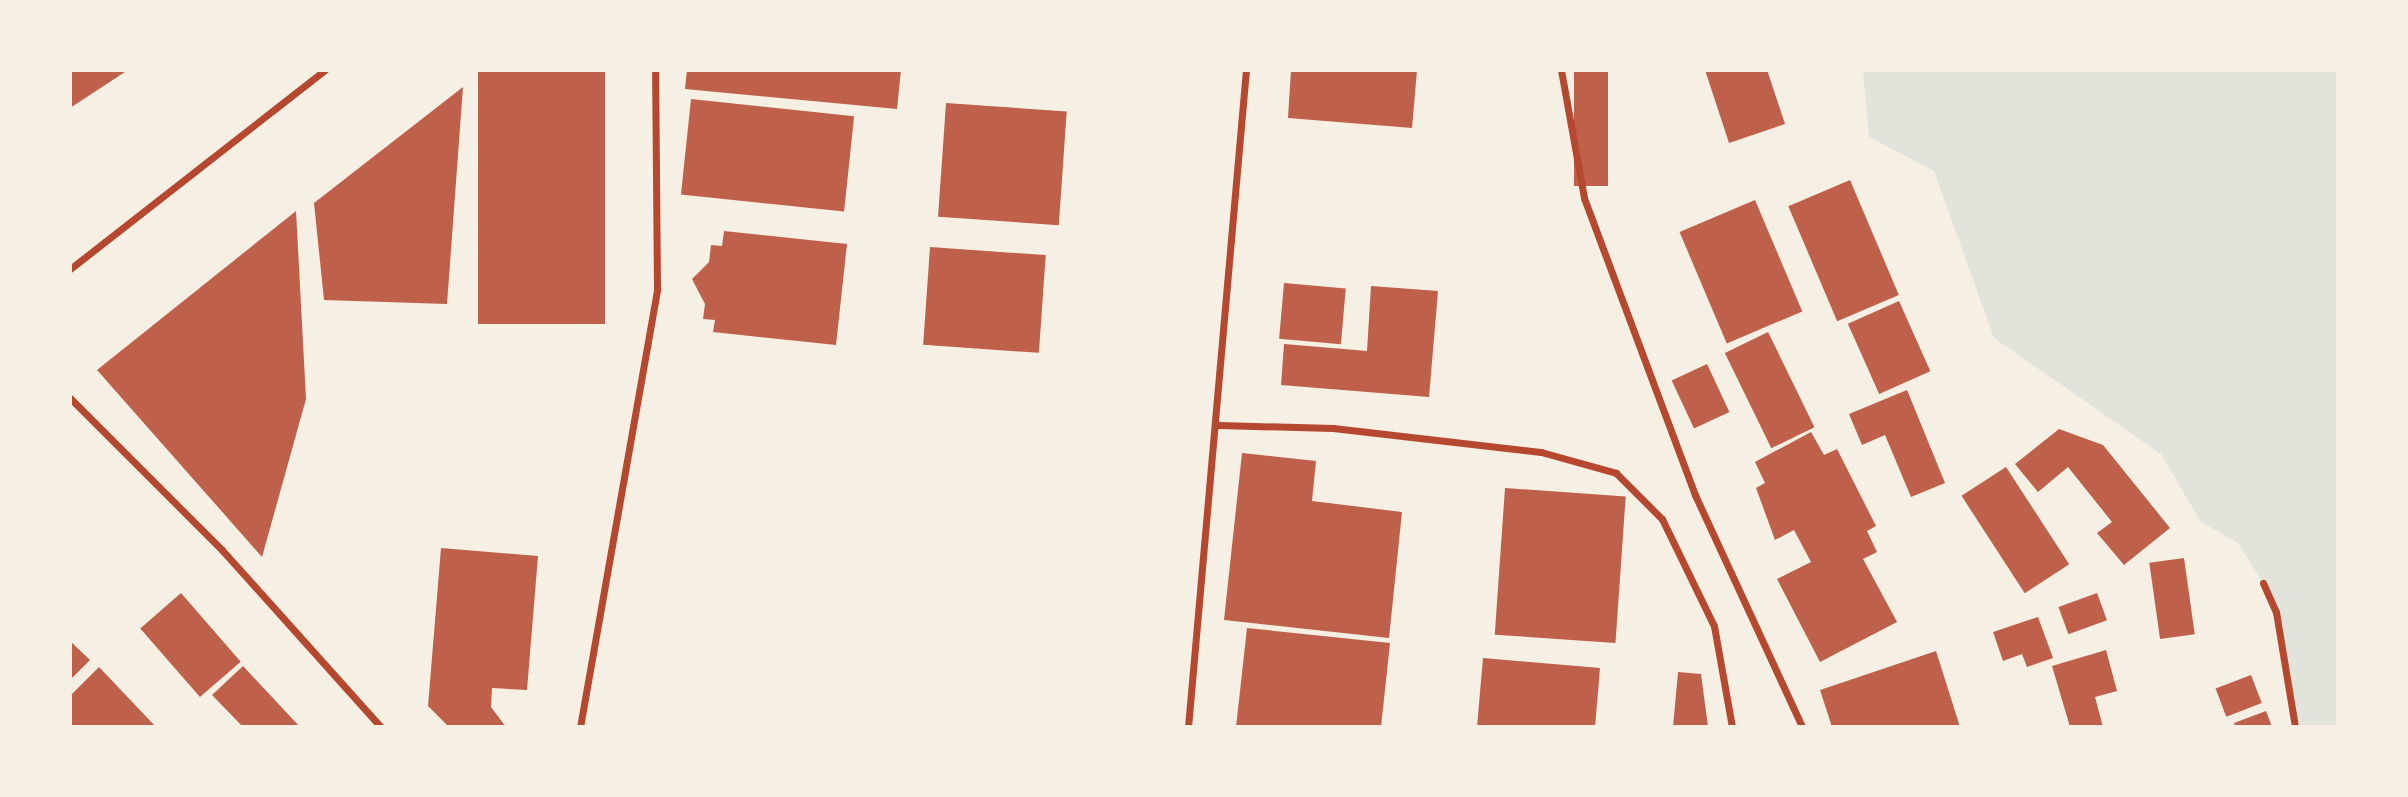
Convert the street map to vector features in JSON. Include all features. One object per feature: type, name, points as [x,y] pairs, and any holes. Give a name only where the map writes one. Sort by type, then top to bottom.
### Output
[{"type":"street","points":[[70,269],[325,70]]},
{"type":"street","points":[[580,727],[657,289],[655,70]]},
{"type":"street","points":[[1188,727],[1218,425],[1246,70]]},
{"type":"street","points":[[1561,70],[1584,198],[1695,495],[1802,727]]},
{"type":"street","points":[[70,398],[222,550],[381,727]]},
{"type":"street","points":[[1218,425],[1333,428],[1541,452],[1616,473],[1662,519],[1714,626],[1732,727]]},
{"type":"street","points":[[2263,583],[2276,612],[2295,727]]},
{"type":"shaded area","points":[[1863,70],[2338,70],[2338,727],[2295,727],[2276,612],[2263,583],[2238,543],[2201,522],[2161,454],[1994,338],[1934,171],[1869,137]]},
{"type":"building","points":[[70,70],[128,70],[70,108]]},
{"type":"building","points":[[478,70],[605,70],[605,324],[478,324]]},
{"type":"building","points":[[687,70],[901,70],[897,109],[685,89]]},
{"type":"building","points":[[1291,70],[1417,70],[1412,128],[1288,118]]},
{"type":"building","points":[[1574,70],[1608,70],[1608,186],[1574,186]]},
{"type":"building","points":[[1705,70],[1767,70],[1785,124],[1729,143]]},
{"type":"building","points":[[463,87],[447,304],[324,300],[314,203]]},
{"type":"building","points":[[691,99],[854,116],[844,212],[681,194]]},
{"type":"building","points":[[946,103],[1067,111],[1059,225],[938,217]]},
{"type":"building","points":[[1850,180],[1899,295],[1837,321],[1788,206]]},
{"type":"building","points":[[1755,200],[1802,311],[1727,343],[1680,232]]},
{"type":"building","points":[[296,211],[306,399],[262,557],[97,370]]},
{"type":"building","points":[[724,231],[847,244],[836,345],[713,332],[715,320],[703,319],[705,304],[692,279],[709,262],[711,245],[722,246]]},
{"type":"building","points":[[930,247],[1046,255],[1039,353],[923,345]]},
{"type":"building","points":[[1284,283],[1346,288],[1341,344],[1279,339]]},
{"type":"building","points":[[1371,286],[1438,291],[1429,397],[1281,385],[1284,344],[1367,351]]},
{"type":"building","points":[[1899,301],[1930,371],[1879,394],[1848,324]]},
{"type":"building","points":[[1768,332],[1814,427],[1771,448],[1725,353]]},
{"type":"building","points":[[1707,364],[1729,412],[1694,429],[1672,380]]},
{"type":"building","points":[[1907,390],[1945,483],[1911,497],[1885,435],[1862,445],[1849,414]]},
{"type":"building","points":[[2059,429],[2103,445],[2170,528],[2124,565],[2097,533],[2112,522],[2068,467],[2038,492],[2015,464]]},
{"type":"building","points":[[1811,432],[1824,455],[1837,449],[1876,526],[1867,531],[1877,552],[1863,559],[1897,622],[1820,662],[1777,579],[1811,562],[1794,530],[1775,540],[1756,488],[1765,483],[1755,462]]},
{"type":"building","points":[[1242,453],[1316,461],[1312,501],[1402,512],[1389,638],[1224,620]]},
{"type":"building","points":[[2006,467],[2069,564],[2025,593],[1962,496]]},
{"type":"building","points":[[1505,488],[1626,496],[1615,643],[1495,635]]},
{"type":"building","points":[[441,548],[538,556],[527,690],[492,688],[491,707],[506,727],[449,727],[428,706]]},
{"type":"building","points":[[2184,558],[2195,634],[2160,639],[2149,563]]},
{"type":"building","points":[[181,593],[241,662],[200,697],[140,628]]},
{"type":"building","points":[[2097,593],[2107,620],[2068,634],[2058,607]]},
{"type":"building","points":[[2038,617],[2053,658],[2027,667],[2022,654],[2003,661],[1993,632]]},
{"type":"building","points":[[1247,628],[1390,643],[1381,727],[1236,727]]},
{"type":"building","points":[[70,641],[90,660],[70,680]]},
{"type":"building","points":[[2106,650],[2117,691],[2095,697],[2103,727],[2070,727],[2052,666]]},
{"type":"building","points":[[1936,651],[1960,727],[1832,727],[1820,690]]},
{"type":"building","points":[[1483,658],[1600,668],[1595,727],[1477,727]]},
{"type":"building","points":[[243,666],[300,727],[243,727],[212,695]]},
{"type":"building","points":[[99,667],[156,727],[70,727],[70,696]]},
{"type":"building","points":[[1678,672],[1701,674],[1708,727],[1673,727]]},
{"type":"building","points":[[2251,675],[2262,703],[2226,717],[2216,689]]},
{"type":"building","points":[[2266,711],[2272,727],[2235,727],[2234,723]]}]
